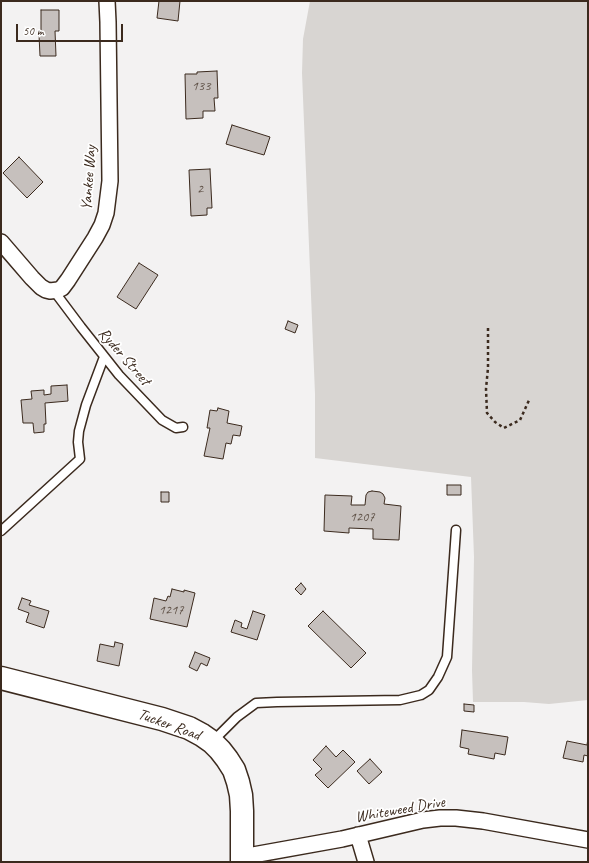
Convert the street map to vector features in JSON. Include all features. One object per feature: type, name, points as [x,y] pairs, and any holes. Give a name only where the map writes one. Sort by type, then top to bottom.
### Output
[{"type":"main road","name":"Tucker Road","points":[[1,678],[162,719],[189,728],[212,742],[227,759],[234,770],[238,782],[242,811],[242,859]]},
{"type":"street","name":"Yankee Way","points":[[54,291],[62,288],[68,280],[95,238],[106,213],[110,181],[108,22],[106,1]]},
{"type":"street","points":[[1,242],[32,278],[46,290],[54,291]]},
{"type":"street","name":"Whiteweed Drive","points":[[242,859],[358,836],[423,820],[449,818],[471,819],[588,840]]},
{"type":"street","points":[[358,836],[366,862]]},
{"type":"lane","name":"Ryder Street","points":[[54,291],[119,375],[162,420],[176,428],[183,427]]},
{"type":"lane","points":[[1,532],[80,459],[78,442],[79,431],[86,405],[104,357]]},
{"type":"lane","points":[[212,742],[237,717],[256,703],[400,700],[421,695],[429,690],[438,677],[447,657],[456,530]]},
{"type":"path","points":[[488,328],[488,368],[486,390],[487,413],[495,422],[504,428],[520,420],[530,398]]},
{"type":"shaded area","points":[[310,1],[588,1],[588,700],[549,704],[524,702],[473,702],[472,670],[474,557],[471,477],[315,458],[315,394],[302,73],[303,39]]},
{"type":"building","points":[[159,1],[180,1],[178,21],[157,18]]},
{"type":"building","points":[[41,10],[59,10],[59,31],[55,31],[56,56],[40,56],[39,35],[41,35]]},
{"type":"building","points":[[217,71],[218,98],[214,98],[215,111],[203,111],[203,118],[186,119],[185,74]]},
{"type":"building","points":[[232,125],[270,137],[264,155],[226,144]]},
{"type":"building","points":[[19,157],[43,182],[27,198],[3,173]]},
{"type":"building","points":[[210,169],[212,208],[207,208],[207,215],[191,216],[189,170]]},
{"type":"building","points":[[139,263],[158,275],[136,309],[117,297]]},
{"type":"building","points":[[288,321],[298,325],[295,333],[285,329]]},
{"type":"building","points":[[67,385],[68,401],[45,403],[46,424],[44,424],[44,432],[34,433],[33,423],[23,423],[21,400],[32,399],[31,391],[44,390],[44,395],[51,394],[51,386]]},
{"type":"building","points":[[218,408],[229,411],[227,423],[242,426],[240,436],[233,435],[231,444],[226,443],[223,459],[204,456],[210,428],[207,428],[210,410],[217,411]]},
{"type":"building","points":[[447,485],[461,485],[461,495],[447,495]]},
{"type":"building","points":[[372,491],[383,494],[385,498],[384,504],[401,506],[399,540],[373,539],[373,529],[349,528],[349,533],[324,531],[325,495],[352,496],[351,505],[365,505],[366,495],[368,492]]},
{"type":"building","points":[[161,492],[169,492],[169,502],[161,502]]},
{"type":"building","points":[[301,583],[306,589],[301,595],[295,589]]},
{"type":"building","points":[[172,589],[195,593],[187,627],[150,619],[154,598],[166,601],[168,596],[170,597]]},
{"type":"building","points":[[22,598],[31,601],[29,605],[49,611],[44,628],[26,622],[29,613],[18,609]]},
{"type":"building","points":[[253,611],[265,615],[257,640],[231,632],[235,620],[242,623],[241,627],[247,629]]},
{"type":"building","points":[[323,611],[366,653],[351,668],[308,626]]},
{"type":"building","points":[[115,642],[123,644],[119,666],[97,661],[100,644],[114,647]]},
{"type":"building","points":[[195,652],[210,658],[207,666],[201,663],[197,671],[189,667]]},
{"type":"building","points":[[464,704],[474,705],[474,712],[464,711]]},
{"type":"building","points":[[462,730],[508,737],[505,755],[495,753],[494,759],[468,754],[469,749],[460,747]]},
{"type":"building","points":[[588,738],[588,756],[584,755],[583,762],[563,758],[567,741],[587,745]]},
{"type":"building","points":[[326,746],[336,757],[343,750],[355,762],[328,788],[315,775],[322,769],[313,760]]},
{"type":"building","points":[[370,759],[382,772],[369,784],[357,771]]}]
